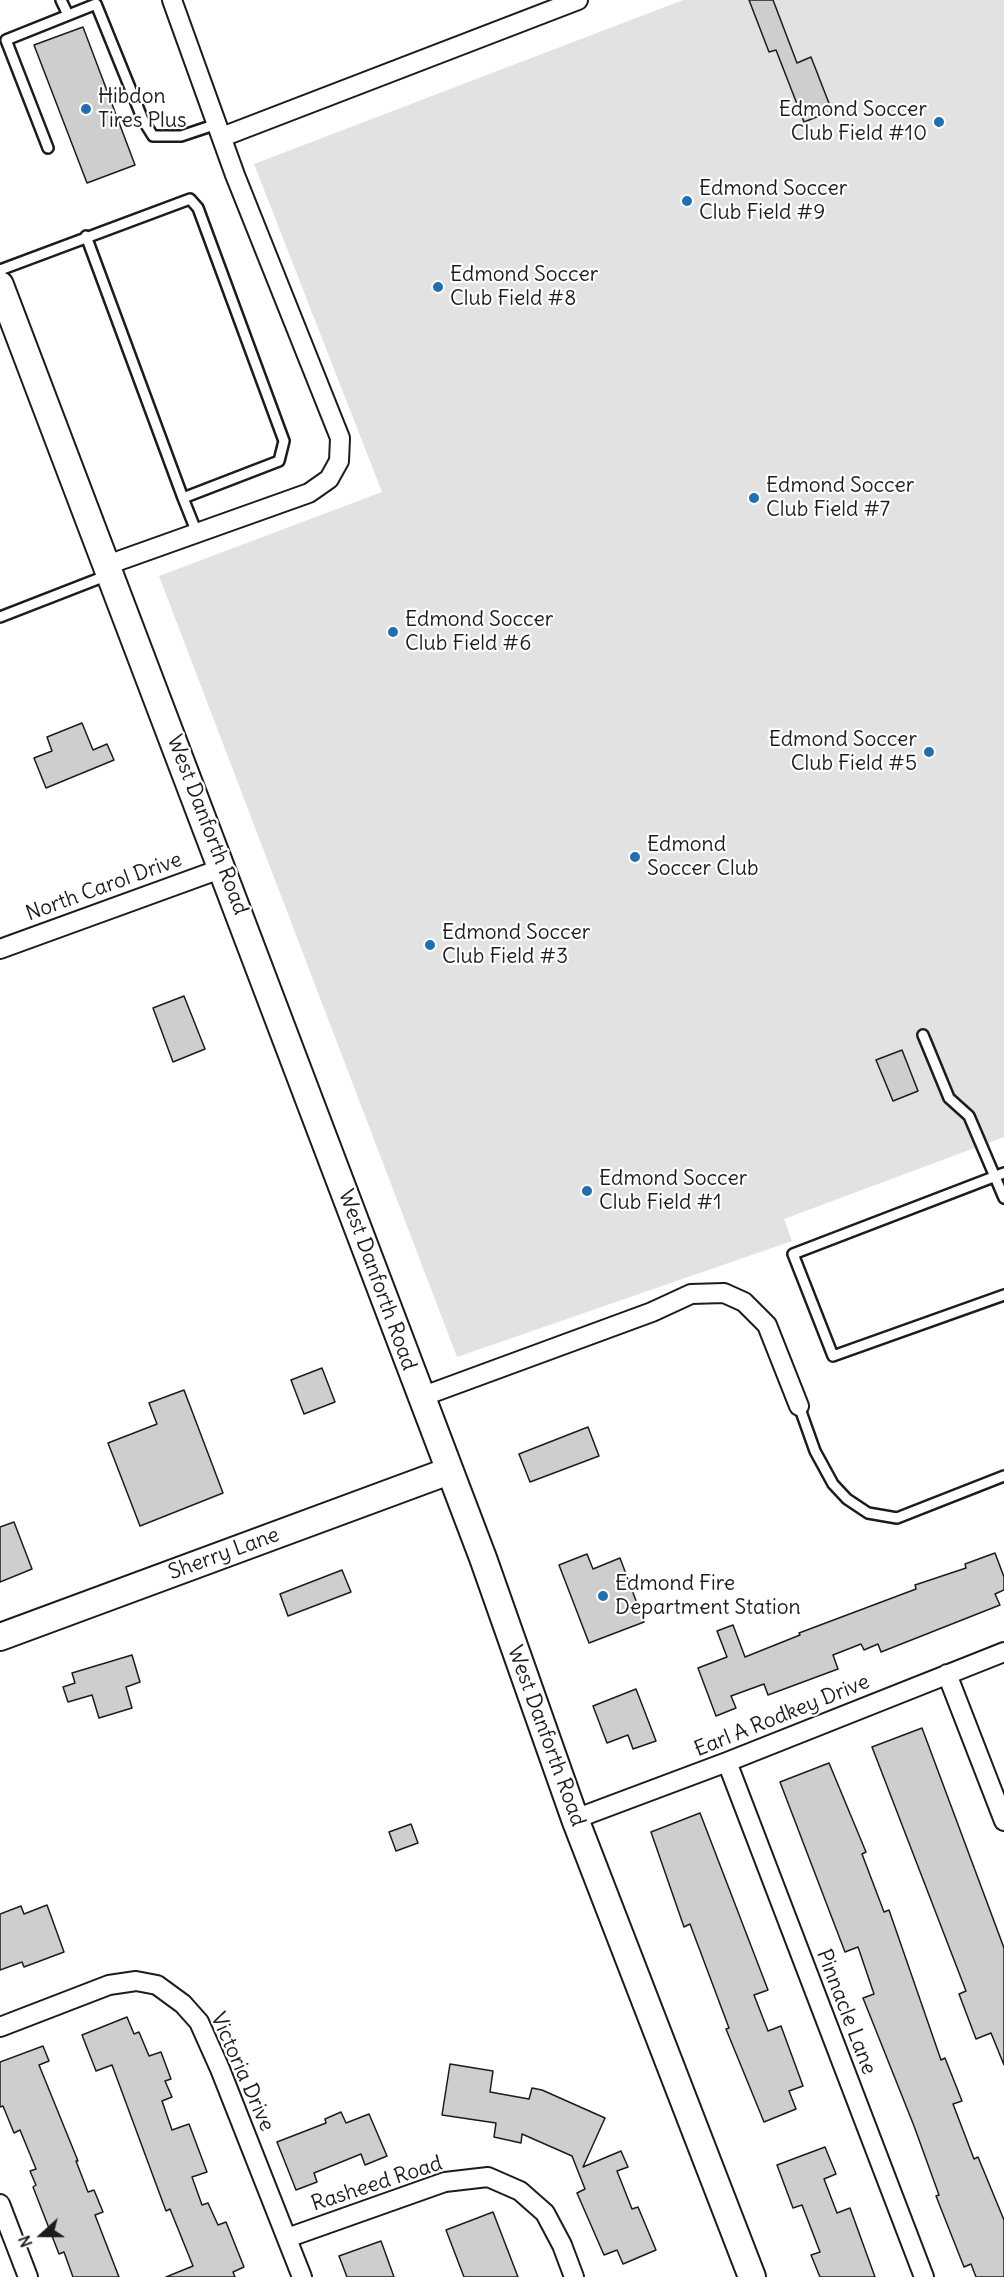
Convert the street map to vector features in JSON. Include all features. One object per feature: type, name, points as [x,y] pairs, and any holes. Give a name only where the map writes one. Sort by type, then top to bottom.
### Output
[{"type":"main road","name":"West Danforth Road","points":[[0,285],[5,312],[109,569],[223,868],[449,1471],[575,1819],[752,2277]]},
{"type":"main road","name":"Sherry Lane","points":[[0,1637],[449,1471]]},
{"type":"street","points":[[109,569],[196,533],[309,493],[329,479],[339,461],[340,438],[219,130],[172,0]]},
{"type":"street","points":[[219,130],[578,0]]},
{"type":"street","name":"North Carol Drive","points":[[0,949],[223,868]]},
{"type":"street","points":[[421,1397],[652,1312],[691,1294],[724,1293],[744,1302],[767,1324],[799,1406]]},
{"type":"street","name":"Earl A Rodkey Drive","points":[[575,1819],[727,1762],[1004,1652]]},
{"type":"street","points":[[947,1674],[1004,1821]]},
{"type":"street","name":"Pinnacle Lane","points":[[727,1762],[924,2277]]},
{"type":"street","name":"Victoria Drive","points":[[0,2027],[109,1985],[136,1981],[157,1985],[183,2004],[199,2022],[220,2069],[302,2277]]},
{"type":"street","name":"Rasheed Road","points":[[287,2238],[445,2182],[488,2177],[520,2191],[545,2213],[562,2245],[574,2277]]},
{"type":"street","points":[[0,2204],[28,2277]]},
{"type":"lane","points":[[62,0],[68,15]]},
{"type":"lane","points":[[48,148],[6,40],[101,2],[143,120],[153,136],[181,136],[219,130]]},
{"type":"lane","points":[[0,270],[190,199],[198,208],[284,441],[279,461],[183,498]]},
{"type":"lane","points":[[86,236],[196,533]]},
{"type":"lane","points":[[0,617],[109,569]]},
{"type":"lane","points":[[923,1035],[949,1098],[969,1116],[999,1175],[1004,1198]]},
{"type":"lane","points":[[999,1175],[793,1254],[833,1356],[1004,1295]]},
{"type":"lane","points":[[799,1406],[815,1451],[833,1484],[847,1499],[868,1513],[897,1518],[1004,1476]]},
{"type":"shaded area","name":"Edmond Soccer Club","points":[[683,0],[1004,0],[1004,1137],[784,1219],[792,1241],[457,1357],[159,576],[382,492],[254,164]]},
{"type":"building","points":[[749,0],[773,0],[797,63],[811,57],[832,111],[804,122],[776,50],[769,52]]},
{"type":"building","points":[[83,27],[135,165],[87,183],[34,45]]},
{"type":"building","points":[[82,723],[93,750],[107,744],[114,760],[46,788],[34,758],[52,751],[47,737]]},
{"type":"building","points":[[184,996],[205,1049],[173,1062],[153,1008]]},
{"type":"building","points":[[902,1050],[918,1091],[893,1101],[876,1060]]},
{"type":"building","points":[[322,1368],[335,1402],[304,1414],[291,1380]]},
{"type":"building","points":[[184,1390],[223,1493],[140,1526],[108,1443],[157,1424],[149,1403]]},
{"type":"building","points":[[588,1427],[599,1456],[530,1482],[519,1454]]},
{"type":"building","points":[[14,1522],[32,1569],[0,1582],[0,1527]]},
{"type":"building","points":[[995,1553],[1004,1577],[1004,1590],[995,1594],[1000,1605],[881,1652],[878,1644],[864,1650],[861,1644],[833,1655],[838,1669],[768,1695],[764,1684],[731,1696],[736,1708],[716,1716],[698,1668],[727,1657],[717,1631],[733,1625],[745,1657],[800,1635],[799,1633],[916,1589],[915,1585],[966,1568],[965,1564]]},
{"type":"building","name":"Edmond Fire Department Station","points":[[587,1554],[593,1569],[620,1558],[644,1622],[589,1643],[559,1565]]},
{"type":"building","points":[[342,1570],[351,1592],[288,1616],[280,1594]]},
{"type":"building","points":[[132,1655],[140,1682],[126,1687],[132,1708],[99,1718],[92,1695],[68,1702],[63,1687],[75,1683],[72,1673]]},
{"type":"building","points":[[636,1689],[656,1741],[633,1749],[628,1735],[607,1743],[593,1706]]},
{"type":"building","points":[[922,1728],[1004,1948],[1004,2065],[991,2033],[976,2039],[959,1994],[966,1991],[872,1747]]},
{"type":"building","points":[[829,1763],[866,1852],[862,1854],[884,1912],[889,1910],[941,2060],[945,2058],[962,2101],[953,2104],[974,2159],[978,2157],[1004,2220],[1004,2277],[976,2277],[971,2264],[964,2267],[936,2196],[939,2195],[914,2126],[863,1998],[874,1994],[858,1947],[845,1952],[780,1782]]},
{"type":"building","points":[[700,1813],[768,1990],[754,1995],[768,2031],[781,2026],[803,2086],[789,2091],[796,2109],[764,2122],[726,2029],[729,2028],[690,1924],[684,1927],[651,1832]]},
{"type":"building","points":[[411,1824],[418,1843],[396,1851],[389,1832]]},
{"type":"building","points":[[47,1905],[64,1952],[24,1967],[22,1962],[0,1970],[0,1914],[21,1906],[24,1914]]},
{"type":"building","points":[[127,2017],[134,2034],[139,2032],[149,2056],[161,2052],[171,2079],[165,2081],[172,2097],[162,2101],[172,2130],[189,2124],[207,2172],[192,2177],[202,2205],[208,2203],[218,2225],[226,2222],[244,2267],[233,2272],[235,2277],[166,2277],[193,2266],[170,2209],[166,2211],[112,2065],[96,2071],[82,2035]]},
{"type":"building","points":[[43,2046],[49,2061],[39,2065],[78,2161],[76,2161],[88,2192],[94,2190],[103,2212],[95,2215],[119,2277],[73,2277],[64,2252],[59,2254],[33,2187],[36,2185],[30,2171],[36,2169],[20,2130],[14,2133],[3,2106],[0,2107],[0,2062]]},
{"type":"building","points":[[450,2064],[493,2071],[490,2092],[529,2099],[532,2088],[542,2090],[605,2118],[583,2167],[621,2151],[628,2167],[617,2171],[632,2209],[638,2207],[656,2250],[623,2264],[617,2250],[604,2255],[577,2193],[585,2189],[572,2156],[522,2134],[521,2143],[494,2137],[496,2123],[442,2115]]},
{"type":"building","points":[[341,2112],[346,2123],[369,2114],[387,2156],[365,2165],[361,2154],[314,2173],[317,2182],[296,2190],[277,2142],[326,2123],[325,2119]]},
{"type":"building","points":[[825,2147],[836,2174],[824,2179],[837,2213],[850,2208],[875,2277],[820,2277],[811,2255],[820,2252],[802,2205],[793,2208],[777,2165]]},
{"type":"building","points":[[493,2212],[518,2277],[464,2277],[446,2230]]},
{"type":"building","points":[[381,2241],[394,2277],[347,2277],[339,2256]]},
{"type":"place","name":"Hibdon Tires Plus","points":[[86,109]]},
{"type":"place","name":"Edmond Soccer Club Field #10","points":[[939,122]]},
{"type":"place","name":"Edmond Soccer Club Field #9","points":[[687,201]]},
{"type":"place","name":"Edmond Soccer Club Field #8","points":[[438,287]]},
{"type":"place","name":"Edmond Soccer Club Field #7","points":[[754,498]]},
{"type":"place","name":"Edmond Soccer Club Field #6","points":[[393,632]]},
{"type":"place","name":"Edmond Soccer Club Field #5","points":[[929,752]]},
{"type":"place","name":"Edmond Soccer Club","points":[[635,857]]},
{"type":"place","name":"Edmond Soccer Club Field #3","points":[[430,945]]},
{"type":"place","name":"Edmond Soccer Club Field #1","points":[[587,1191]]},
{"type":"place","name":"Edmond Fire Department Station","points":[[603,1596]]}]
